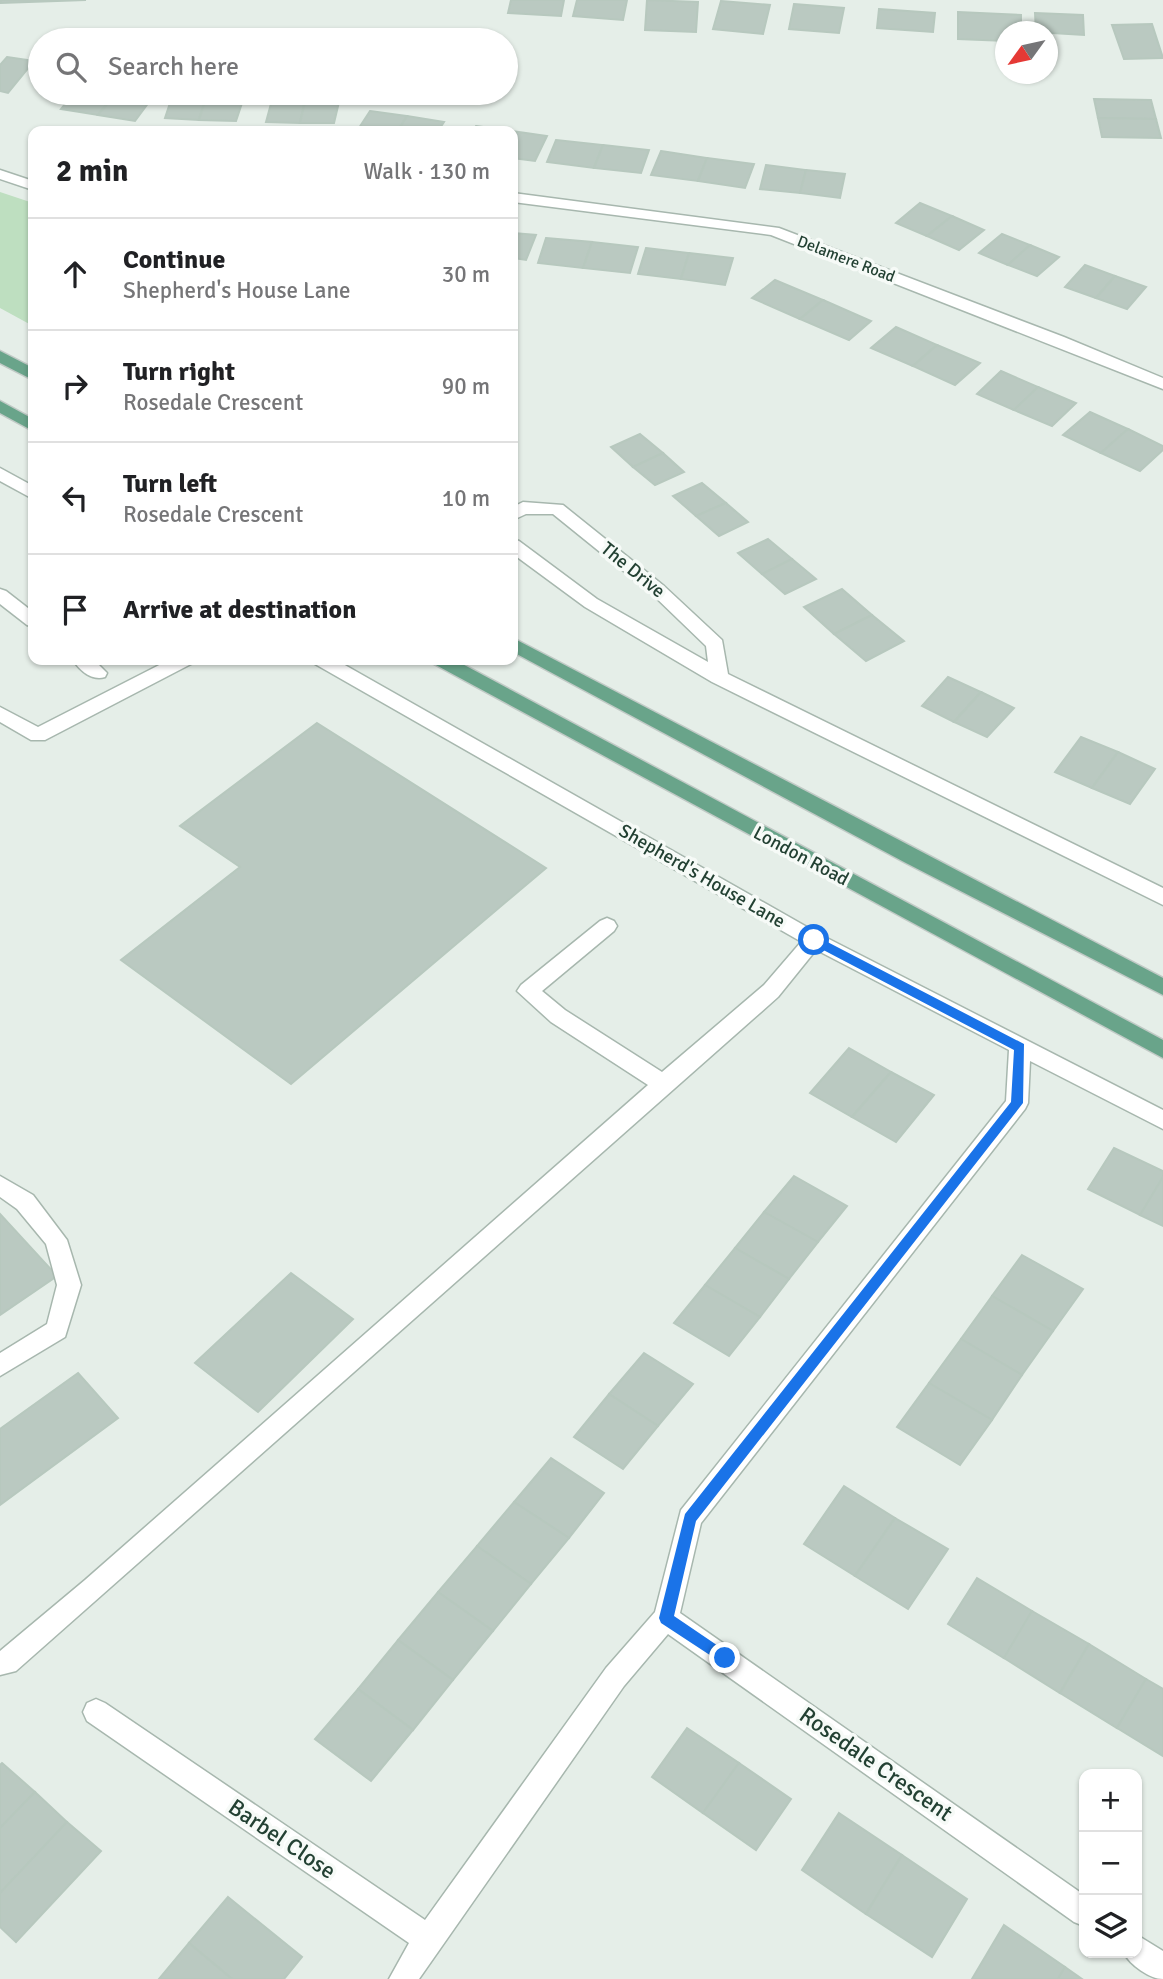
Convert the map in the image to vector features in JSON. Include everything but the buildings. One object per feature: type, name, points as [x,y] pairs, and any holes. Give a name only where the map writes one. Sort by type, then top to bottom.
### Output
[{"type":"main road","points":[[0,356],[28,372]]},
{"type":"main road","points":[[0,406],[28,423]]},
{"type":"main road","points":[[518,646],[911,857],[1163,987]]},
{"type":"main road","name":"London Road","points":[[450,665],[1163,1050]]},
{"type":"street","points":[[0,174],[28,184]]},
{"type":"street","name":"Delamere Road","points":[[518,198],[774,231],[1163,384]]},
{"type":"street","points":[[0,473],[28,491]]},
{"type":"street","name":"The Drive","points":[[518,511],[523,508],[556,509],[658,590],[715,644],[719,677]]},
{"type":"street","points":[[518,549],[591,603],[719,677],[1163,897]]},
{"type":"street","points":[[0,595],[28,617]]},
{"type":"street","points":[[88,665],[98,673]]},
{"type":"street","points":[[0,714],[38,736],[174,665]]},
{"type":"street","name":"Shepherd's House Lane","points":[[331,665],[814,940],[1163,1120]]},
{"type":"street","points":[[607,926],[528,992],[558,1016],[663,1084]]},
{"type":"street","points":[[0,1663],[6,1662],[94,1588],[771,991],[814,940]]},
{"type":"street","points":[[403,1979],[428,1939],[615,1677],[666,1618],[690,1518],[1017,1103],[1020,1048]]},
{"type":"street","points":[[0,1185],[25,1202],[56,1240],[69,1285],[57,1330],[0,1366]]},
{"type":"street","name":"Rosedale Crescent","points":[[666,1618],[1079,1908]]},
{"type":"street","name":"Barbel Close","points":[[96,1712],[428,1939]]},
{"type":"street","points":[[1142,1953],[1163,1968]]},
{"type":"green space","points":[[0,192],[28,201],[28,323],[0,308]]},
{"type":"route","points":[[725,1658],[666,1618],[690,1518],[1017,1103],[1020,1048],[814,940]]}]
